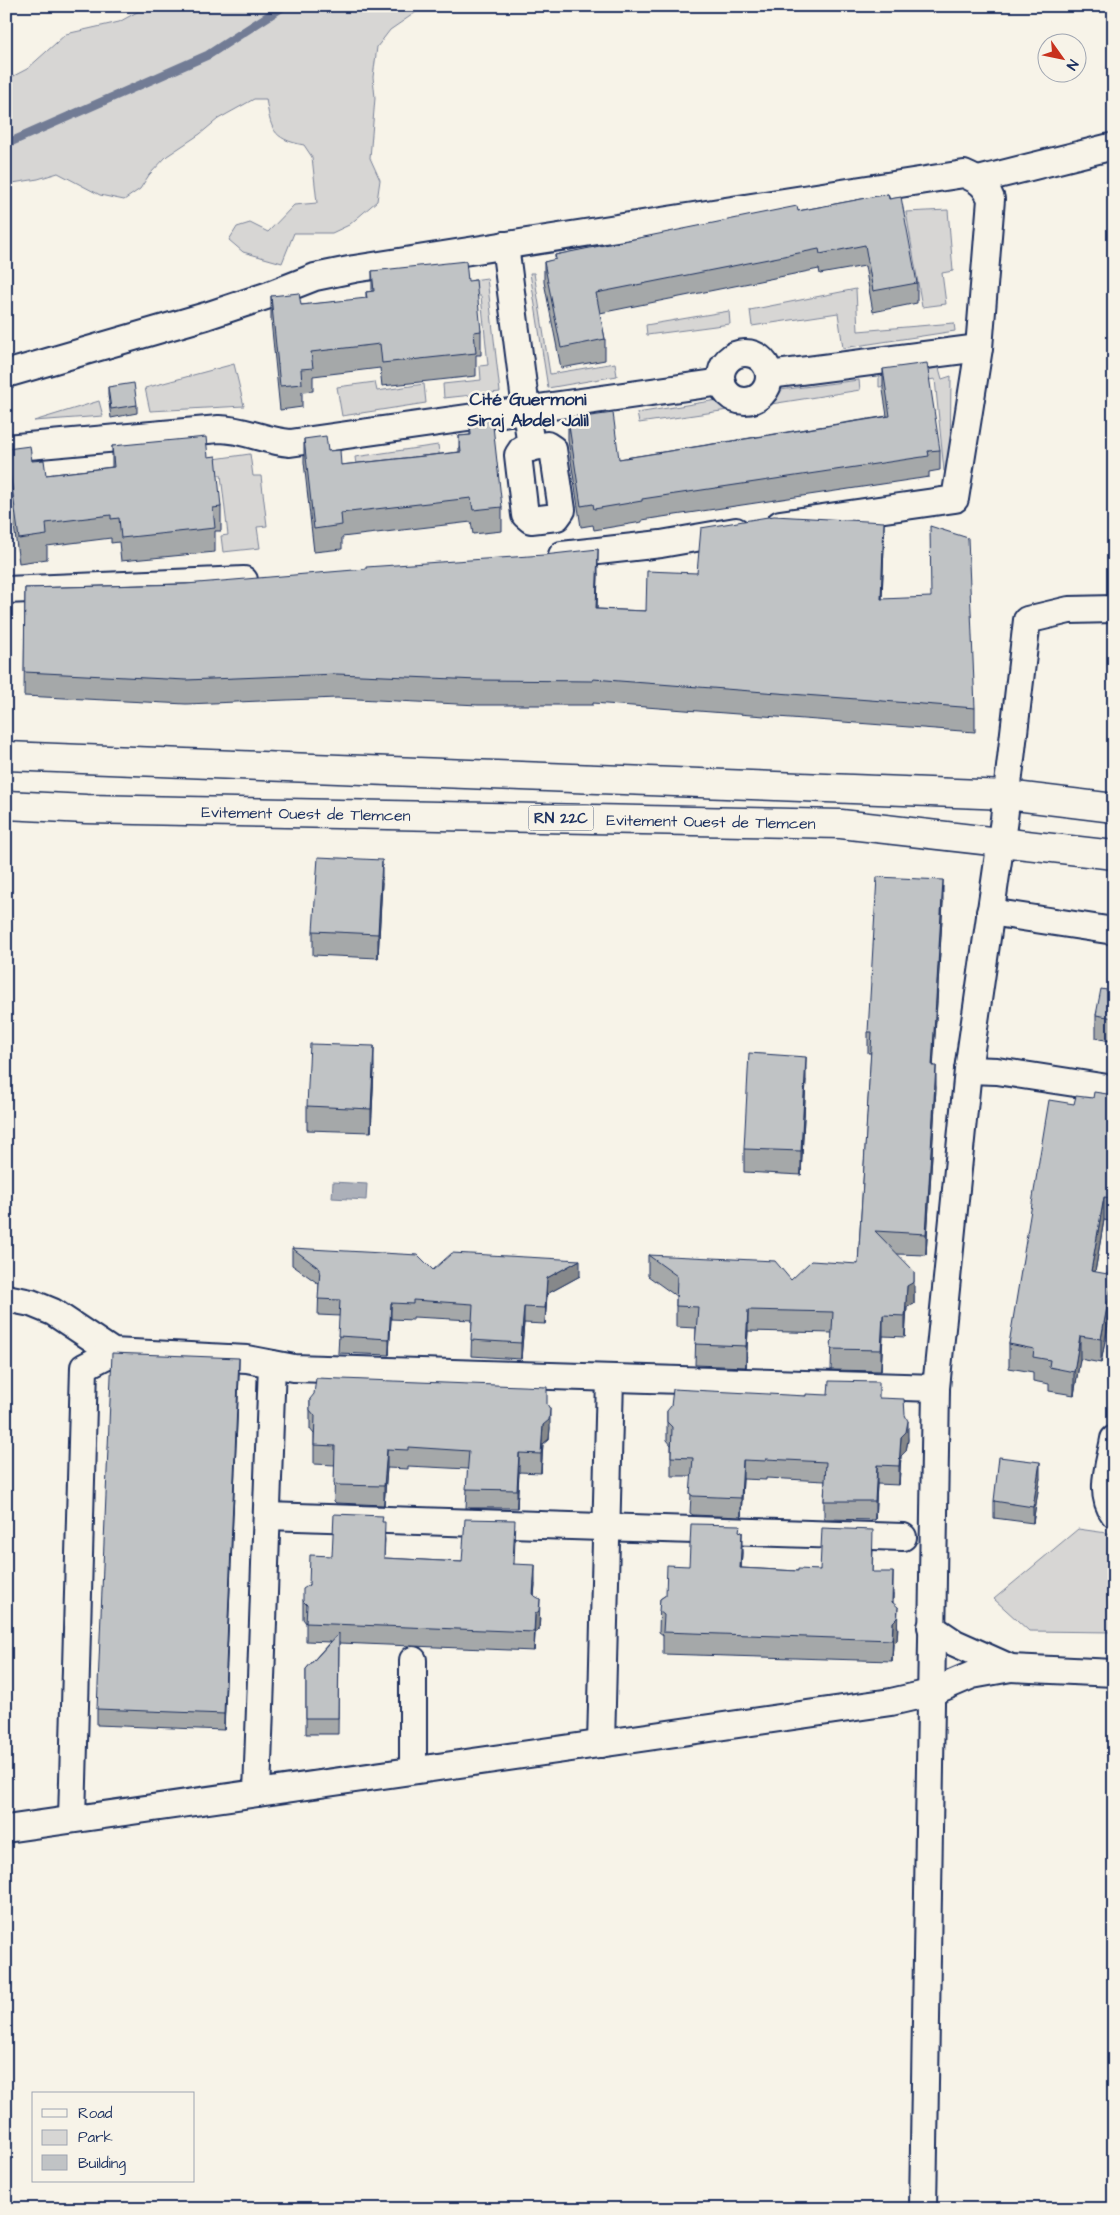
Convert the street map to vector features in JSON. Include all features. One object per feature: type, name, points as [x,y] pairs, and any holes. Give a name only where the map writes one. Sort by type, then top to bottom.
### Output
[{"type":"highway","points":[[6,756],[1007,795],[1114,808]]},
{"type":"highway","name":"Evitement Ouest de Tlemcen","points":[[6,805],[96,809],[841,824],[1114,855]]},
{"type":"street","points":[[978,180],[1114,146]]},
{"type":"street","points":[[6,374],[206,316],[315,277],[354,269],[964,174],[978,180],[986,187],[991,199],[980,348],[955,499],[872,512],[819,517],[660,544],[542,557]]},
{"type":"street","points":[[506,245],[531,448]]},
{"type":"street","points":[[769,375],[980,348]]},
{"type":"street","points":[[742,353],[753,354],[762,360],[769,375],[765,391],[752,401],[740,401],[730,397],[722,382],[722,371],[727,361],[742,353]]},
{"type":"street","points":[[6,448],[219,429],[230,429],[272,442],[290,443],[722,382]]},
{"type":"street","points":[[6,590],[265,580]]},
{"type":"street","points":[[923,2209],[936,1388],[968,1070],[1001,843],[1027,620],[1069,610],[1114,608]]},
{"type":"street","points":[[990,912],[1114,931]]},
{"type":"street","points":[[968,1070],[997,1072],[1114,1089]]},
{"type":"street","points":[[6,1298],[31,1302],[53,1312],[113,1352]]},
{"type":"street","points":[[72,1819],[84,1367],[80,1330]]},
{"type":"street","points":[[84,1367],[113,1352],[247,1359],[294,1368],[936,1388]]},
{"type":"street","points":[[257,1793],[272,1364]]},
{"type":"street","points":[[601,1744],[610,1378]]},
{"type":"street","points":[[1114,1439],[1105,1496],[1108,1506],[1114,1514]]},
{"type":"street","points":[[266,1516],[903,1537]]},
{"type":"street","points":[[931,1627],[955,1643],[1011,1668]]},
{"type":"street","points":[[413,1660],[413,1770]]},
{"type":"street","points":[[6,1829],[891,1702],[930,1693],[972,1675],[1011,1668],[1114,1673]]},
{"type":"green space","points":[[148,6],[425,6],[390,30],[377,47],[373,77],[375,98],[370,158],[380,180],[377,201],[349,225],[332,233],[294,233],[282,263],[243,252],[229,240],[237,227],[250,223],[268,232],[294,205],[317,203],[312,157],[304,145],[285,139],[274,131],[269,118],[266,99],[254,99],[218,119],[200,134],[167,156],[149,175],[140,189],[124,200],[100,195],[58,173],[38,179],[6,184],[6,80],[27,69],[66,34],[119,22]]},
{"type":"green space","points":[[948,210],[953,271],[942,273],[946,304],[922,307],[906,212]]},
{"type":"green space","points":[[530,273],[534,273],[550,374],[615,363],[617,376],[548,388]]},
{"type":"green space","points":[[487,278],[500,392],[444,398],[443,384],[481,380],[480,366],[488,365],[481,296],[474,296],[473,280]]},
{"type":"green space","points":[[856,289],[858,331],[954,323],[955,331],[843,348],[838,313],[752,326],[750,310]]},
{"type":"green space","points":[[729,311],[730,324],[647,335],[646,325]]},
{"type":"green space","points":[[234,364],[244,406],[150,411],[145,388]]},
{"type":"green space","points":[[939,368],[942,379],[951,376],[950,471],[944,471],[935,379],[879,387],[879,376]]},
{"type":"green space","points":[[859,380],[860,390],[771,404],[780,390]]},
{"type":"green space","points":[[375,382],[377,391],[424,384],[426,403],[342,416],[337,387]]},
{"type":"green space","points":[[717,400],[728,410],[639,423],[637,413]]},
{"type":"green space","points":[[99,401],[103,416],[34,421]]},
{"type":"green space","points":[[438,445],[441,468],[358,480],[355,457]]},
{"type":"green space","points":[[250,454],[253,476],[261,476],[267,526],[257,527],[260,548],[223,552],[221,536],[228,535],[221,475],[216,475],[214,459]]},
{"type":"green space","points":[[1078,1529],[1114,1534],[1114,1632],[1029,1631],[994,1599]]},
{"type":"shaded area","points":[[333,1182],[367,1184],[366,1200],[332,1198]]},
{"type":"building","points":[[888,194],[889,199],[901,197],[917,283],[873,291],[865,245],[820,254],[819,249],[596,293],[605,339],[561,348],[544,262],[556,259],[555,255],[797,206],[798,211]]},
{"type":"building","points":[[466,261],[468,281],[476,280],[481,331],[474,332],[476,353],[382,363],[380,344],[311,352],[313,368],[301,369],[302,384],[280,386],[271,296],[299,293],[301,305],[367,298],[366,292],[374,291],[372,271]]},
{"type":"building","points":[[927,363],[940,450],[928,451],[929,456],[642,499],[642,501],[594,509],[593,504],[581,506],[568,419],[613,413],[619,459],[890,416],[883,369]]},
{"type":"building","points":[[134,383],[137,405],[111,409],[108,387]]},
{"type":"building","points":[[492,417],[502,507],[473,510],[471,498],[341,513],[342,525],[314,529],[304,439],[326,436],[328,451],[340,450],[341,465],[461,452],[459,436],[471,435],[470,420]]},
{"type":"building","points":[[206,437],[208,457],[216,456],[221,507],[213,508],[215,528],[121,538],[119,518],[111,519],[111,515],[46,523],[47,535],[19,539],[7,449],[30,446],[32,461],[44,460],[46,475],[114,467],[112,446]]},
{"type":"building","points":[[774,516],[884,522],[881,599],[931,597],[930,526],[968,538],[975,708],[593,679],[593,681],[478,680],[337,674],[186,680],[24,672],[25,588],[186,584],[366,569],[366,567],[544,555],[598,549],[596,609],[646,611],[647,571],[697,573],[701,528]]},
{"type":"building","points":[[318,857],[382,860],[378,934],[313,931]]},
{"type":"building","points":[[877,877],[943,880],[932,1066],[936,1066],[926,1234],[875,1231],[914,1271],[914,1282],[907,1286],[905,1316],[883,1315],[881,1350],[831,1349],[833,1312],[748,1310],[746,1346],[695,1344],[698,1307],[676,1306],[677,1276],[648,1255],[775,1261],[791,1280],[811,1261],[858,1264],[872,1032],[868,1032]]},
{"type":"building","points":[[1111,973],[1114,974],[1114,1018],[1096,1015],[1101,989],[1107,990]]},
{"type":"building","points":[[310,1044],[374,1046],[371,1109],[307,1106]]},
{"type":"building","points":[[749,1053],[806,1057],[801,1151],[744,1149]]},
{"type":"building","points":[[1094,1092],[1114,1095],[1114,1198],[1104,1197],[1091,1271],[1113,1275],[1101,1339],[1080,1336],[1074,1372],[1049,1367],[1050,1360],[1033,1357],[1034,1349],[1009,1344],[1049,1100],[1074,1104],[1076,1096],[1093,1098]]},
{"type":"building","points":[[292,1248],[418,1255],[433,1270],[452,1253],[580,1260],[547,1278],[545,1308],[524,1307],[521,1343],[471,1340],[473,1304],[413,1300],[413,1304],[391,1303],[389,1339],[338,1336],[340,1300],[318,1299],[320,1269]]},
{"type":"building","points":[[112,1353],[239,1358],[224,1714],[97,1709]]},
{"type":"building","points":[[316,1378],[547,1387],[547,1404],[550,1409],[549,1420],[543,1425],[541,1454],[519,1453],[517,1490],[466,1489],[469,1451],[408,1447],[408,1450],[387,1449],[384,1486],[336,1485],[334,1483],[335,1446],[314,1445],[315,1416],[310,1410],[310,1399],[314,1394]]},
{"type":"building","points":[[829,1381],[879,1382],[879,1398],[904,1399],[905,1415],[908,1421],[906,1432],[901,1437],[899,1466],[877,1465],[875,1501],[824,1501],[826,1462],[766,1459],[766,1461],[743,1460],[741,1498],[693,1496],[690,1494],[693,1458],[671,1457],[672,1427],[667,1422],[667,1411],[671,1406],[673,1389],[806,1396],[806,1394],[828,1395]]},
{"type":"building","points":[[999,1457],[1040,1462],[1033,1507],[994,1501]]},
{"type":"building","points":[[334,1514],[383,1516],[382,1522],[385,1522],[384,1558],[462,1562],[465,1519],[515,1520],[513,1564],[535,1565],[533,1595],[540,1599],[539,1611],[535,1614],[534,1632],[306,1623],[307,1605],[303,1601],[303,1589],[309,1585],[310,1555],[332,1556]]},
{"type":"building","points":[[691,1524],[740,1525],[739,1531],[742,1532],[740,1568],[798,1571],[798,1569],[820,1570],[822,1528],[873,1530],[872,1572],[893,1572],[892,1602],[898,1607],[897,1618],[893,1622],[892,1640],[663,1632],[664,1615],[659,1611],[660,1599],[666,1595],[667,1565],[689,1566]]},
{"type":"building","points":[[339,1633],[338,1718],[306,1718],[306,1669]]},
{"type":"waterway","points":[[6,144],[208,55],[284,6]]},
{"type":"district","name":"Cité Guermoni Siraj Abdel Jalil","points":[[528,409]]}]
